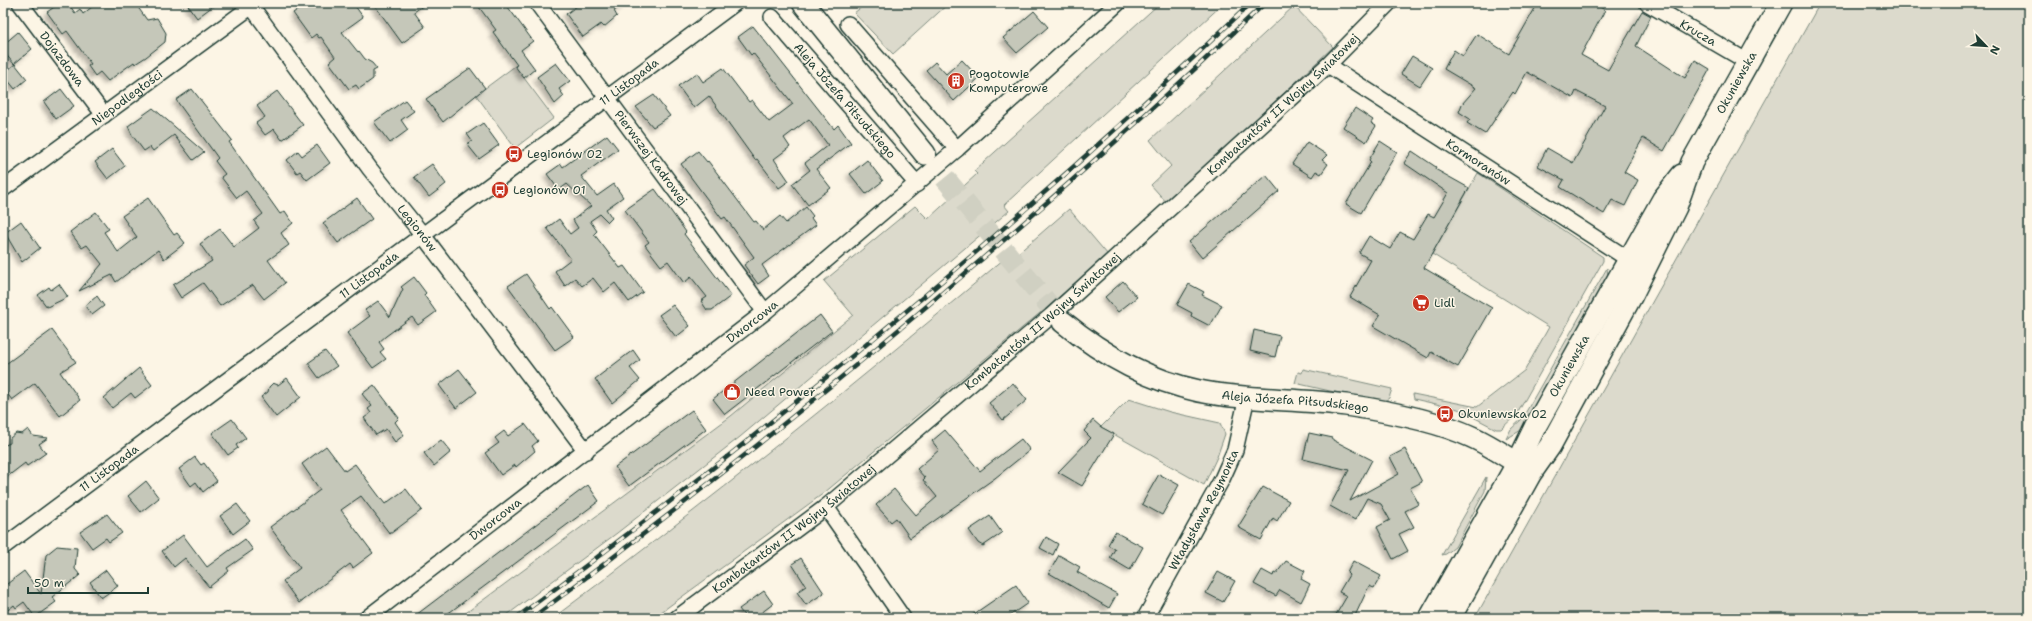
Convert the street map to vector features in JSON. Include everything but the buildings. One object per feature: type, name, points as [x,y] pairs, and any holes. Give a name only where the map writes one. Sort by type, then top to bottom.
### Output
[{"type":"main road","points":[[803,3],[925,154]]},
{"type":"main road","name":"Okuniewska","points":[[1450,618],[1524,468],[1535,426],[1628,259],[1663,199],[1692,162],[1781,3]]},
{"type":"main road","name":"Okuniewska","points":[[1430,618],[1524,468],[1550,446],[1632,295],[1676,207],[1692,162]]},
{"type":"main road","name":"Aleja Józefa Piłsudskiego","points":[[1063,322],[1086,341],[1113,358],[1141,372],[1169,383],[1200,391],[1347,405],[1441,426],[1485,443],[1524,468]]},
{"type":"street","name":"Dojazdowa","points":[[20,3],[104,115]]},
{"type":"street","name":"Pierwszej Kadrowej","points":[[537,3],[765,312]]},
{"type":"street","name":"11 Listopada","points":[[3,547],[422,234],[736,3]]},
{"type":"street","name":"Dworcowa","points":[[367,618],[765,312],[957,149],[1118,3]]},
{"type":"street","name":"Kombatantów II Wojny Światowej","points":[[677,618],[826,506],[1051,316],[1328,65],[1389,3]]},
{"type":"street","name":"Krucza","points":[[1647,3],[1748,62]]},
{"type":"street","name":"Niepodległości","points":[[3,189],[252,4]]},
{"type":"street","name":"Legionów","points":[[252,4],[370,169],[422,234],[586,451]]},
{"type":"street","name":"Aleja Józefa Piłsudskiego","points":[[772,17],[917,184]]},
{"type":"street","points":[[848,24],[957,149]]},
{"type":"street","name":"Kormoranów","points":[[1328,65],[1628,259]]},
{"type":"street","name":"Władysława Reymonta","points":[[1145,618],[1232,457],[1240,434],[1247,396]]},
{"type":"street","points":[[826,506],[903,618]]},
{"type":"shaded area","points":[[867,3],[949,3],[893,54],[854,13]]},
{"type":"shaded area","points":[[1160,3],[1224,3],[1004,205],[1009,211],[740,437],[617,533],[503,618],[459,618],[731,416],[853,315],[824,281],[915,206],[928,219],[977,174],[974,171]]},
{"type":"shaded area","points":[[1820,3],[2029,3],[2029,618],[1475,618]]},
{"type":"shaded area","points":[[1294,6],[1333,47],[1167,203],[1151,185],[1171,166],[1150,140]]},
{"type":"shaded area","points":[[515,66],[554,118],[515,148],[476,95]]},
{"type":"shaded area","points":[[1478,173],[1603,257],[1603,261],[1517,414],[1501,429],[1496,429],[1458,409],[1414,399],[1413,394],[1477,407],[1525,370],[1549,327],[1432,254]]},
{"type":"shaded area","points":[[1069,209],[1108,255],[824,493],[653,618],[553,618],[668,531],[781,442],[1004,259],[1008,262]]},
{"type":"shaded area","points":[[1607,268],[1608,276],[1523,429],[1506,439],[1511,429],[1522,419]]},
{"type":"shaded area","points":[[1303,369],[1392,389],[1389,398],[1385,401],[1378,402],[1295,383],[1298,372],[1302,373]]},
{"type":"shaded area","points":[[1129,399],[1170,412],[1220,423],[1225,434],[1217,457],[1204,485],[1101,427]]},
{"type":"shaded area","points":[[1486,477],[1485,491],[1455,547],[1446,554],[1442,555]]},
{"type":"tunnel","points":[[925,154],[1063,322]]},
{"type":"railway","points":[[516,618],[707,473],[893,322],[985,245],[1075,166],[1251,3]]},
{"type":"railway","points":[[532,618],[722,473],[908,322],[1089,165],[1178,85],[1265,3]]},
{"type":"place","name":"Pogotowie Komputerowe","points":[[956,81]]},
{"type":"place","name":"Legionów 02","points":[[514,154]]},
{"type":"place","name":"Legionów 01","points":[[500,190]]},
{"type":"place","name":"Lidl","points":[[1421,303]]},
{"type":"place","name":"Need Power","points":[[732,392]]},
{"type":"place","name":"Okuniewska 02","points":[[1445,414]]}]
